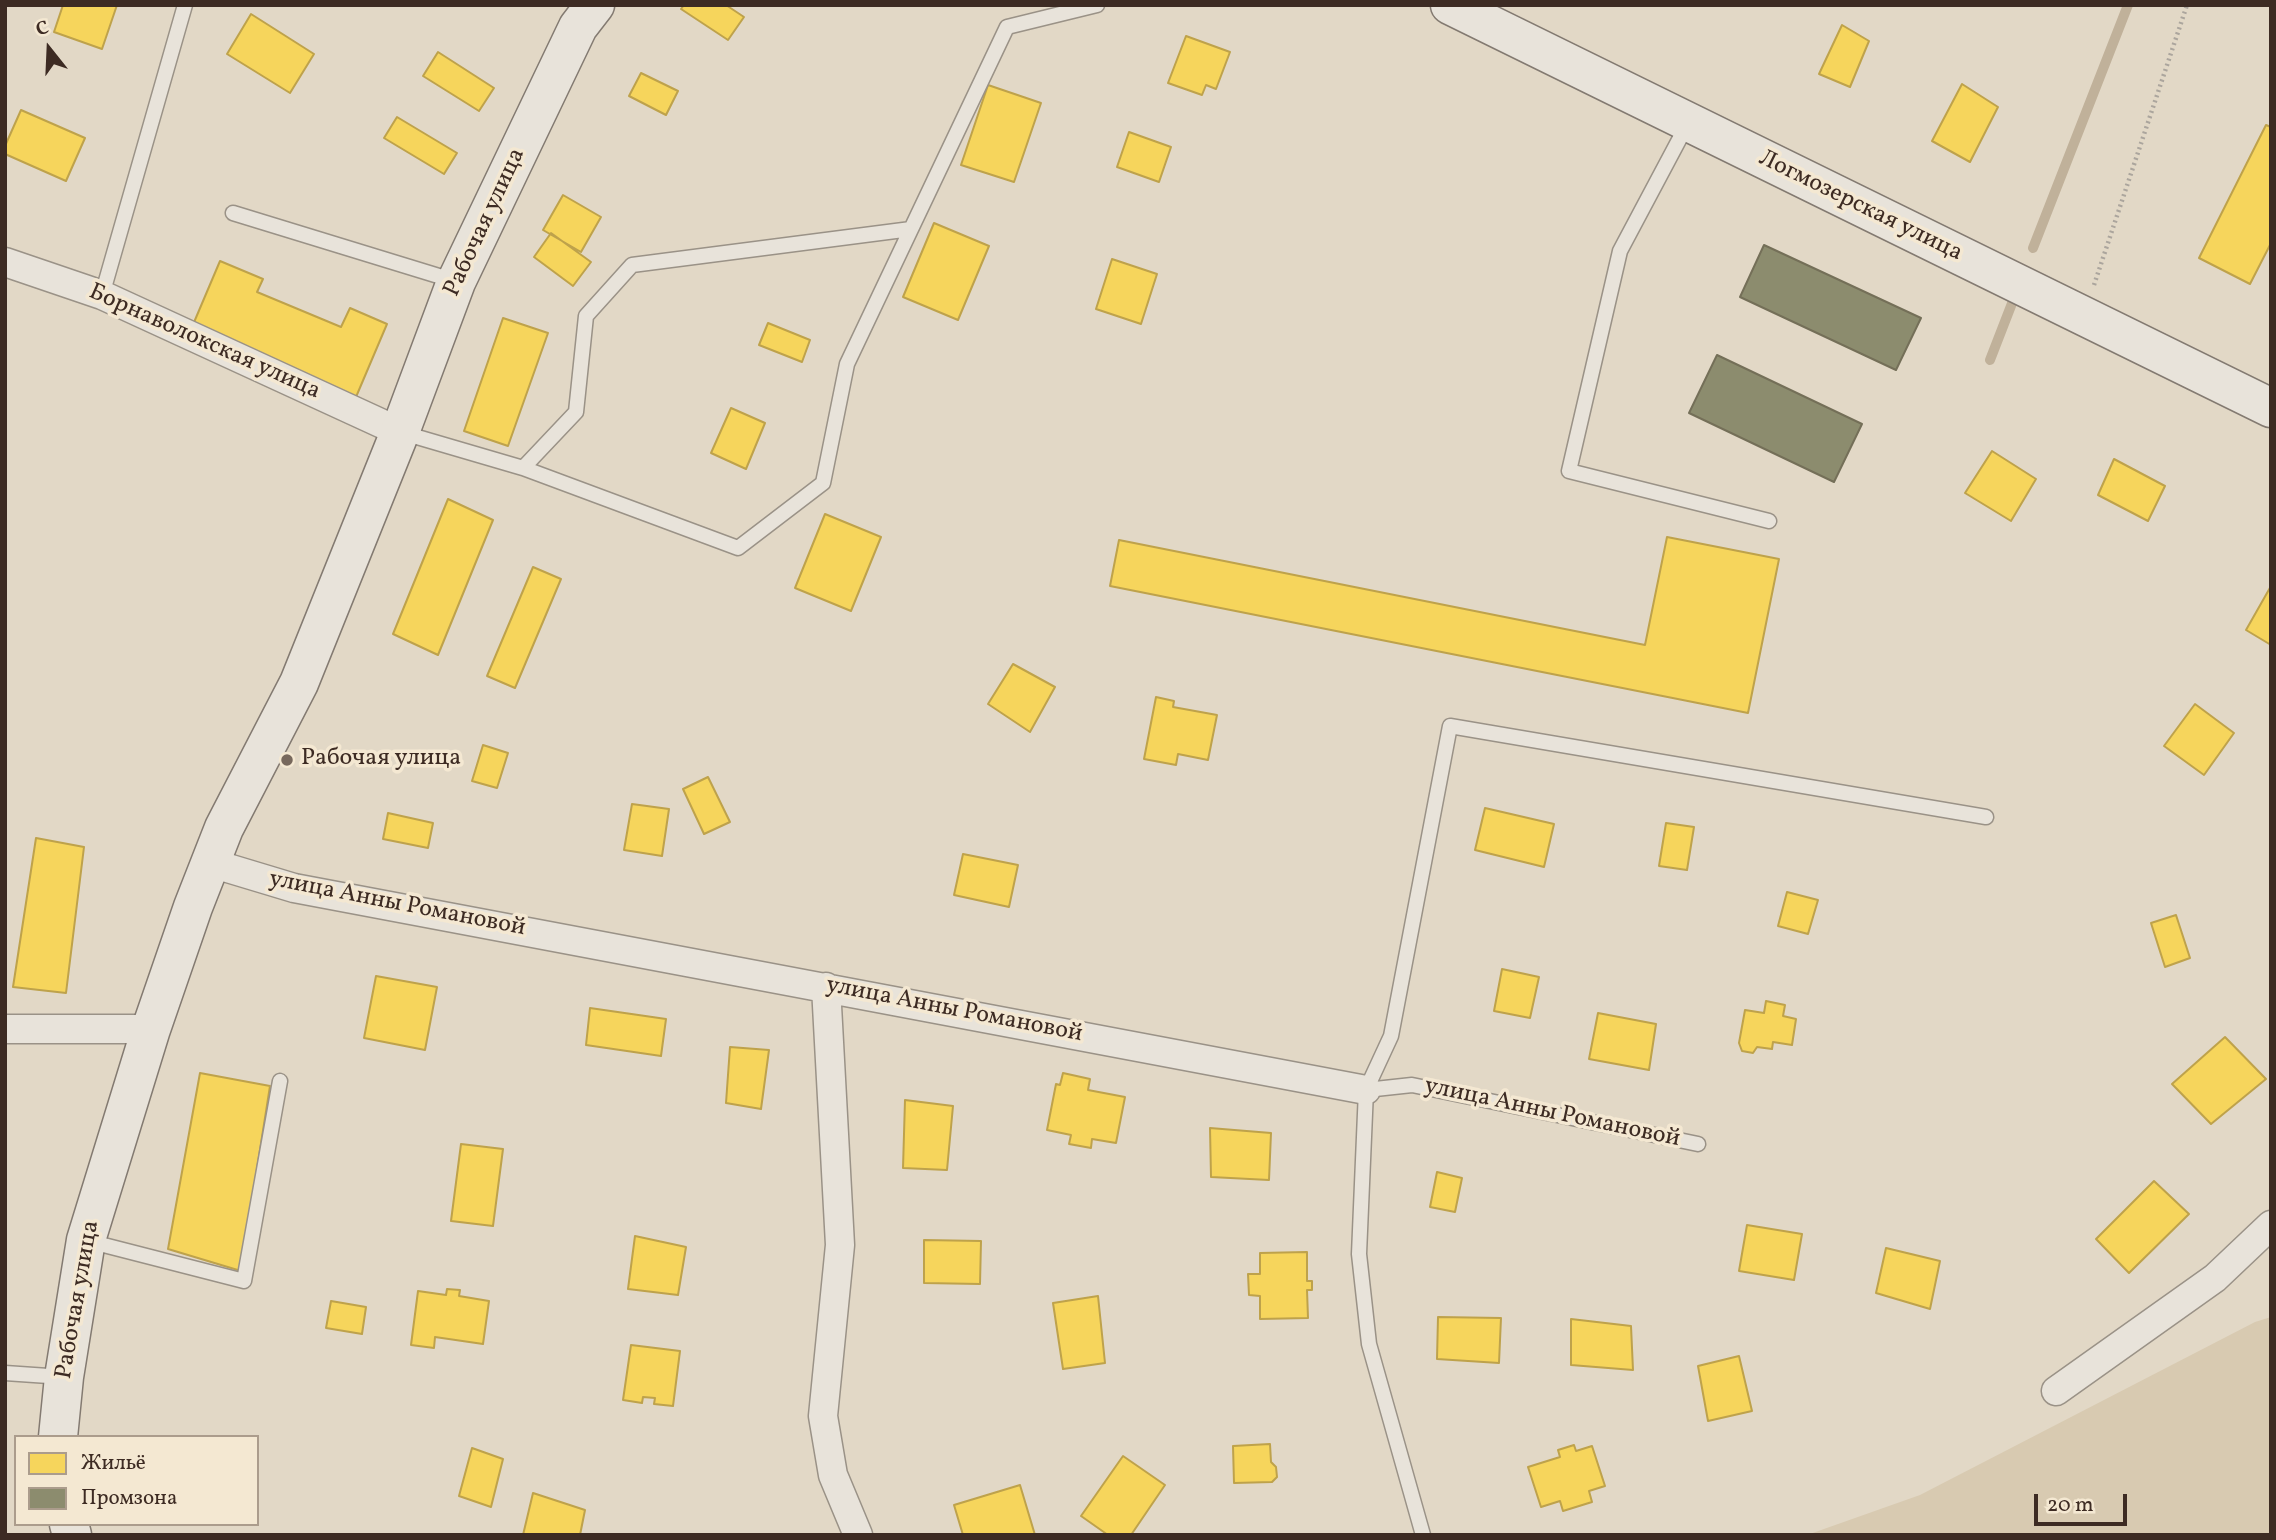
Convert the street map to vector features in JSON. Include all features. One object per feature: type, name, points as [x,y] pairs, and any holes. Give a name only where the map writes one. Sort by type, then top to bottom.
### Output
[{"type":"street","name":"Рабочая улица","points":[[58,1435],[64,1377],[86,1240],[151,1029],[193,907],[224,828],[299,683],[400,432],[456,282],[578,27],[595,5]]},
{"type":"street","name":"Логмозерская улица","points":[[1450,5],[2271,408]]},
{"type":"street","name":"Борнаволокская улица","points":[[5,262],[102,295],[400,432]]},
{"type":"street","name":"улица Анны Романовой","points":[[211,863],[294,888],[1366,1090]]},
{"type":"street","points":[[826,987],[840,1245],[823,1416],[833,1475],[858,1535]]},
{"type":"street","points":[[5,1029],[151,1029]]},
{"type":"street","points":[[2056,1391],[2215,1278],[2271,1224]]},
{"type":"lane","points":[[102,295],[185,5]]},
{"type":"lane","points":[[400,432],[523,468],[738,548],[823,484],[848,365],[1007,27],[1097,5]]},
{"type":"lane","points":[[1688,122],[1620,251],[1569,471],[1769,521]]},
{"type":"lane","points":[[233,213],[456,282]]},
{"type":"lane","points":[[523,468],[576,412],[586,316],[632,265],[911,229]]},
{"type":"lane","points":[[1423,1535],[1369,1345],[1359,1254],[1366,1090],[1391,1036],[1450,726],[1986,817]]},
{"type":"lane","points":[[86,1240],[244,1281],[280,1081]]},
{"type":"lane","name":"улица Анны Романовой","points":[[1366,1090],[1412,1085],[1698,1144]]},
{"type":"lane","points":[[5,1373],[64,1377]]},
{"type":"path","points":[[2084,316],[2187,5]]},
{"type":"shaded area","points":[[2271,1317],[2271,1535],[1807,1535],[1920,1495],[2255,1322]]},
{"type":"building: Жильё","points":[[63,5],[117,5],[102,49],[54,32]]},
{"type":"building: Жильё","points":[[684,5],[726,5],[744,17],[728,40],[681,9]]},
{"type":"building: Жильё","points":[[251,14],[314,54],[290,93],[227,54]]},
{"type":"building: Жильё","points":[[1842,25],[1869,41],[1850,87],[1819,74]]},
{"type":"building: Жильё","points":[[1186,36],[1230,52],[1216,89],[1206,85],[1202,95],[1168,83]]},
{"type":"building: Жильё","points":[[438,52],[494,88],[479,111],[423,76]]},
{"type":"building: Жильё","points":[[641,73],[678,91],[666,115],[629,96]]},
{"type":"building: Жильё","points":[[1962,84],[1998,107],[1970,162],[1932,141]]},
{"type":"building: Жильё","points":[[988,85],[1041,103],[1014,182],[961,165]]},
{"type":"building: Жильё","points":[[21,110],[85,138],[66,181],[5,154],[5,146]]},
{"type":"building: Жильё","points":[[397,117],[457,153],[444,174],[384,138]]},
{"type":"building: Жильё","points":[[2266,125],[2271,127],[2271,243],[2250,284],[2199,258]]},
{"type":"building: Жильё","points":[[1129,132],[1171,147],[1159,182],[1117,167]]},
{"type":"building: Жильё","points":[[563,195],[601,217],[581,252],[543,230]]},
{"type":"building: Жильё","points":[[934,223],[989,246],[958,320],[903,297]]},
{"type":"building: Жильё","points":[[551,233],[591,262],[573,286],[534,257]]},
{"type":"building: Жильё","points":[[1112,259],[1157,274],[1141,324],[1096,309]]},
{"type":"building: Жильё","points":[[220,261],[263,279],[257,292],[341,327],[350,308],[387,324],[356,397],[192,327]]},
{"type":"building: Жильё","points":[[503,318],[548,333],[508,446],[464,431]]},
{"type":"building: Жильё","points":[[768,323],[810,340],[802,362],[759,345]]},
{"type":"building: Жильё","points":[[731,408],[765,423],[746,469],[711,453]]},
{"type":"building: Жильё","points":[[1992,451],[2036,479],[2011,521],[1965,493]]},
{"type":"building: Жильё","points":[[2114,459],[2165,486],[2148,521],[2098,495]]},
{"type":"building: Жильё","points":[[448,499],[493,520],[438,655],[393,634]]},
{"type":"building: Жильё","points":[[825,514],[881,537],[851,611],[795,588]]},
{"type":"building: Жильё","points":[[1667,537],[1779,559],[1748,713],[1110,586],[1119,540],[1645,645]]},
{"type":"building: Жильё","points":[[533,567],[561,579],[515,688],[487,676]]},
{"type":"building: Жильё","points":[[2271,586],[2271,645],[2246,630]]},
{"type":"building: Жильё","points":[[1013,664],[1055,687],[1030,732],[988,704]]},
{"type":"building: Жильё","points":[[1156,697],[1174,701],[1173,707],[1217,715],[1208,760],[1178,754],[1176,765],[1144,759]]},
{"type":"building: Жильё","points":[[2195,704],[2234,733],[2204,775],[2164,746]]},
{"type":"building: Жильё","points":[[483,745],[508,753],[497,788],[472,781]]},
{"type":"building: Жильё","points":[[708,777],[730,822],[704,834],[683,789]]},
{"type":"building: Жильё","points":[[632,804],[669,809],[662,856],[624,850]]},
{"type":"building: Жильё","points":[[1485,808],[1554,824],[1544,867],[1475,850]]},
{"type":"building: Жильё","points":[[388,813],[433,823],[428,848],[383,839]]},
{"type":"building: Жильё","points":[[1666,823],[1694,827],[1687,870],[1659,866]]},
{"type":"building: Жильё","points":[[36,838],[84,847],[66,993],[13,987]]},
{"type":"building: Жильё","points":[[963,854],[1018,865],[1009,907],[954,895]]},
{"type":"building: Жильё","points":[[1787,892],[1818,900],[1808,934],[1778,926]]},
{"type":"building: Жильё","points":[[2176,915],[2190,958],[2165,967],[2151,923]]},
{"type":"building: Жильё","points":[[1502,969],[1539,977],[1530,1018],[1494,1011]]},
{"type":"building: Жильё","points":[[376,976],[437,987],[425,1050],[364,1038]]},
{"type":"building: Жильё","points":[[1766,1001],[1785,1005],[1783,1016],[1796,1019],[1792,1045],[1773,1042],[1772,1049],[1757,1047],[1753,1053],[1742,1051],[1739,1043],[1745,1010],[1764,1013]]},
{"type":"building: Жильё","points":[[590,1008],[666,1019],[661,1056],[586,1045]]},
{"type":"building: Жильё","points":[[1598,1013],[1656,1024],[1649,1070],[1589,1059]]},
{"type":"building: Жильё","points":[[2225,1037],[2266,1079],[2211,1124],[2172,1084]]},
{"type":"building: Жильё","points":[[730,1047],[769,1050],[761,1109],[726,1103]]},
{"type":"building: Жильё","points":[[200,1073],[270,1086],[241,1271],[168,1249]]},
{"type":"building: Жильё","points":[[1063,1073],[1090,1079],[1088,1090],[1125,1097],[1116,1143],[1092,1139],[1091,1148],[1069,1144],[1071,1135],[1047,1130],[1056,1084],[1060,1085]]},
{"type":"building: Жильё","points":[[905,1100],[953,1106],[947,1170],[903,1168]]},
{"type":"building: Жильё","points":[[1210,1128],[1271,1133],[1269,1180],[1211,1177]]},
{"type":"building: Жильё","points":[[461,1144],[503,1149],[493,1226],[451,1221]]},
{"type":"building: Жильё","points":[[1437,1172],[1462,1178],[1455,1212],[1430,1207]]},
{"type":"building: Жильё","points":[[2154,1181],[2189,1214],[2129,1273],[2096,1239]]},
{"type":"building: Жильё","points":[[1747,1225],[1802,1234],[1794,1280],[1739,1271]]},
{"type":"building: Жильё","points":[[635,1236],[686,1247],[678,1295],[628,1289]]},
{"type":"building: Жильё","points":[[924,1240],[981,1241],[980,1284],[924,1283]]},
{"type":"building: Жильё","points":[[1886,1248],[1940,1261],[1930,1309],[1876,1293]]},
{"type":"building: Жильё","points":[[1307,1252],[1307,1281],[1312,1281],[1312,1290],[1307,1290],[1308,1318],[1260,1319],[1260,1296],[1249,1295],[1248,1274],[1260,1274],[1260,1253]]},
{"type":"building: Жильё","points":[[447,1289],[460,1290],[459,1296],[489,1301],[483,1344],[435,1337],[434,1348],[411,1345],[418,1291],[446,1295]]},
{"type":"building: Жильё","points":[[1098,1296],[1105,1363],[1063,1369],[1053,1303]]},
{"type":"building: Жильё","points":[[331,1301],[366,1307],[362,1334],[326,1328]]},
{"type":"building: Жильё","points":[[1438,1317],[1501,1318],[1499,1363],[1437,1359]]},
{"type":"building: Жильё","points":[[1571,1319],[1631,1326],[1633,1370],[1571,1365]]},
{"type":"building: Жильё","points":[[631,1345],[680,1351],[673,1406],[654,1404],[655,1398],[643,1397],[642,1403],[623,1400]]},
{"type":"building: Жильё","points":[[1739,1356],[1752,1411],[1708,1421],[1698,1366]]},
{"type":"building: Жильё","points":[[1270,1444],[1271,1462],[1276,1467],[1277,1477],[1272,1482],[1234,1483],[1233,1446]]},
{"type":"building: Жильё","points":[[1574,1445],[1576,1451],[1592,1446],[1605,1486],[1589,1491],[1592,1502],[1563,1511],[1560,1501],[1541,1507],[1528,1467],[1560,1457],[1558,1450]]},
{"type":"building: Жильё","points":[[472,1448],[503,1459],[491,1507],[459,1496]]},
{"type":"building: Жильё","points":[[1123,1456],[1165,1485],[1131,1535],[1108,1535],[1081,1516]]},
{"type":"building: Жильё","points":[[1020,1485],[1035,1535],[963,1535],[954,1505]]},
{"type":"building: Жильё","points":[[533,1493],[585,1510],[580,1535],[523,1535]]},
{"type":"building: Промзона","points":[[1764,245],[1921,318],[1896,370],[1740,297]]},
{"type":"building: Промзона","points":[[1717,355],[1862,424],[1834,482],[1689,413]]},
{"type":"waterway","points":[[2033,248],[2128,5]]},
{"type":"waterway","points":[[1990,360],[2016,293]]},
{"type":"place","name":"Рабочая улица","points":[[287,760]]}]
